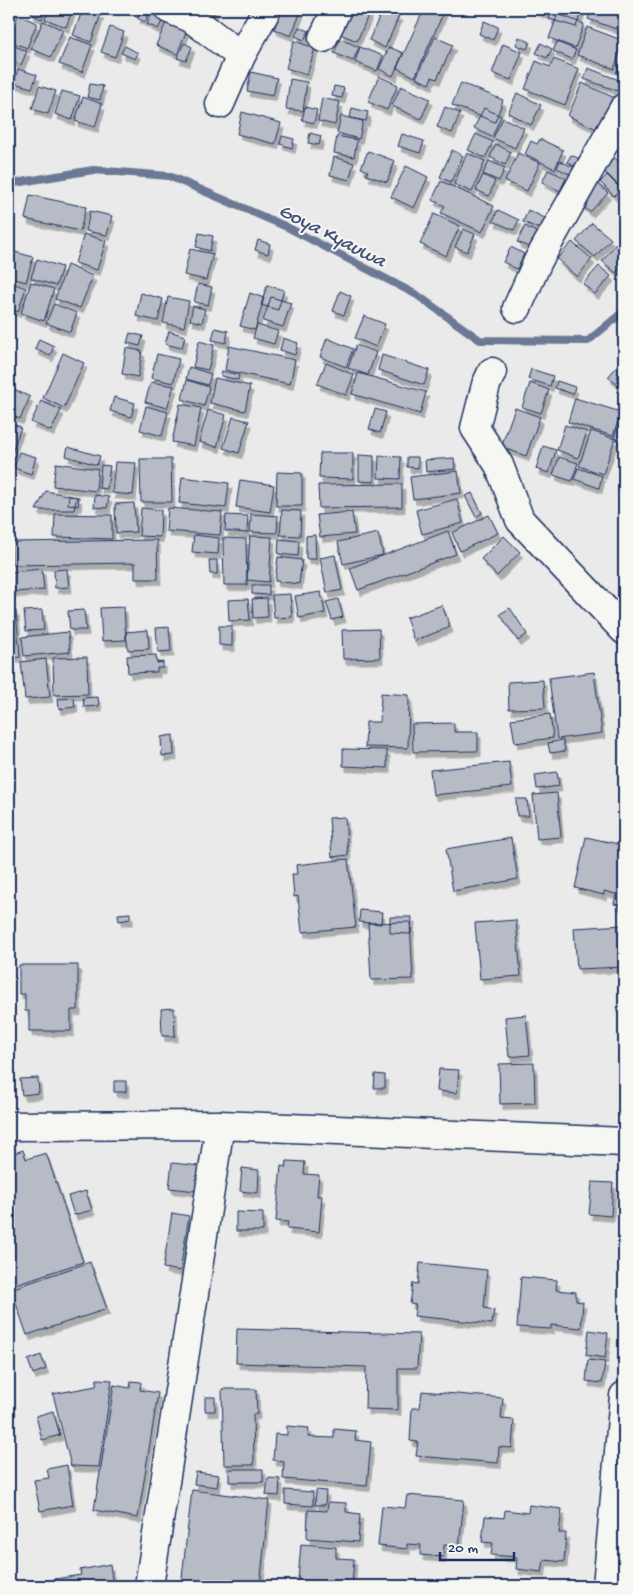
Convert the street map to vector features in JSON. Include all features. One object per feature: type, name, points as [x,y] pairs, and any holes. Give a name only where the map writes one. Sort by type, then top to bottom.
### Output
[{"type":"street","points":[[170,9],[191,18],[241,56]]},
{"type":"street","points":[[220,104],[241,56],[267,9]]},
{"type":"street","points":[[323,38],[337,9]]},
{"type":"street","points":[[517,308],[538,261],[624,108]]},
{"type":"street","points":[[492,372],[486,385],[475,428],[499,465],[520,520],[624,630]]},
{"type":"street","points":[[149,1586],[220,1125]]},
{"type":"street","points":[[9,1126],[220,1125],[624,1142]]},
{"type":"street","points":[[607,1586],[624,1396]]},
{"type":"building","points":[[33,9],[46,9],[42,19],[31,14]]},
{"type":"building","points":[[50,9],[72,11],[66,27],[45,19]]},
{"type":"building","points":[[83,9],[101,14],[91,42],[73,35]]},
{"type":"building","points":[[141,9],[151,9],[145,22],[137,18]]},
{"type":"building","points":[[197,9],[216,9],[213,16]]},
{"type":"building","points":[[282,9],[302,9],[291,36],[274,29]]},
{"type":"building","points":[[351,9],[371,9],[357,41],[340,34]]},
{"type":"building","points":[[383,9],[399,16],[385,48],[369,40]]},
{"type":"building","points":[[424,9],[445,9],[415,77],[397,68]]},
{"type":"building","points":[[532,9],[550,9],[548,15]]},
{"type":"building","points":[[552,9],[582,9],[576,27],[549,19]]},
{"type":"building","points":[[592,9],[623,10],[616,29],[588,19]]},
{"type":"building","points":[[154,10],[165,16],[158,29],[147,24]]},
{"type":"building","points":[[558,14],[584,24],[575,48],[549,38]]},
{"type":"building","points":[[18,15],[37,23],[27,48],[9,41]]},
{"type":"building","points":[[169,16],[189,25],[177,54],[156,45]]},
{"type":"building","points":[[43,21],[63,30],[51,57],[31,49]]},
{"type":"building","points":[[484,21],[498,27],[493,40],[479,34]]},
{"type":"building","points":[[110,27],[124,32],[115,57],[101,52]]},
{"type":"building","points":[[299,27],[309,31],[304,40],[295,36]]},
{"type":"building","points":[[587,27],[624,41],[614,69],[577,55]]},
{"type":"building","points":[[70,37],[92,45],[82,72],[59,64]]},
{"type":"building","points":[[435,37],[453,45],[437,79],[432,77],[429,84],[416,78]]},
{"type":"building","points":[[519,37],[530,42],[527,49],[516,45]]},
{"type":"building","points":[[340,39],[359,47],[353,61],[334,53]]},
{"type":"building","points":[[294,41],[315,48],[307,75],[286,68]]},
{"type":"building","points":[[557,42],[576,50],[572,59],[553,51]]},
{"type":"building","points":[[184,43],[192,47],[186,61],[177,58]]},
{"type":"building","points":[[541,43],[552,49],[547,58],[536,53]]},
{"type":"building","points":[[9,44],[27,51],[21,65],[9,60]]},
{"type":"building","points":[[503,44],[522,52],[511,80],[492,73]]},
{"type":"building","points":[[125,46],[138,53],[135,59],[121,53]]},
{"type":"building","points":[[360,47],[383,56],[377,71],[355,62]]},
{"type":"building","points":[[389,47],[403,53],[393,76],[379,69]]},
{"type":"building","points":[[554,59],[579,69],[565,105],[525,89],[536,61],[550,67]]},
{"type":"building","points":[[624,61],[624,77],[616,73]]},
{"type":"building","points":[[588,68],[624,82],[621,92],[584,79]]},
{"type":"building","points":[[18,69],[37,75],[32,88],[14,83]]},
{"type":"building","points":[[251,72],[277,78],[273,96],[247,91]]},
{"type":"building","points":[[379,76],[398,85],[387,110],[368,102]]},
{"type":"building","points":[[290,79],[307,82],[303,111],[286,109]]},
{"type":"building","points":[[461,83],[503,100],[495,122],[452,105]]},
{"type":"building","points":[[582,83],[615,98],[601,131],[568,116]]},
{"type":"building","points":[[90,84],[103,86],[100,100],[87,97]]},
{"type":"building","points":[[39,86],[56,91],[48,114],[32,109]]},
{"type":"building","points":[[334,86],[344,88],[342,98],[332,96]]},
{"type":"building","points":[[401,86],[430,99],[421,119],[392,106]]},
{"type":"building","points":[[62,91],[80,96],[72,120],[55,114]]},
{"type":"building","points":[[517,93],[541,105],[531,125],[508,113]]},
{"type":"building","points":[[83,97],[102,104],[95,127],[75,121]]},
{"type":"building","points":[[322,98],[340,102],[335,125],[318,121]]},
{"type":"building","points":[[305,107],[317,110],[314,123],[302,120]]},
{"type":"building","points":[[445,107],[460,113],[452,133],[437,127]]},
{"type":"building","points":[[352,108],[368,112],[366,121],[350,118]]},
{"type":"building","points":[[484,108],[501,116],[492,137],[474,128]]},
{"type":"building","points":[[242,112],[281,123],[275,144],[237,134]]},
{"type":"building","points":[[341,116],[363,121],[359,139],[337,133]]},
{"type":"building","points":[[503,118],[524,128],[515,148],[493,138]]},
{"type":"building","points":[[310,133],[321,136],[319,145],[308,143]]},
{"type":"building","points":[[402,134],[424,141],[420,153],[398,146]]},
{"type":"building","points":[[476,134],[493,142],[485,158],[468,150]]},
{"type":"building","points":[[282,136],[294,139],[292,148],[280,144]]},
{"type":"building","points":[[337,136],[357,140],[354,157],[334,153]]},
{"type":"building","points":[[540,139],[563,150],[555,169],[525,154],[531,141],[537,144]]},
{"type":"building","points":[[496,144],[511,152],[505,165],[490,157]]},
{"type":"building","points":[[452,150],[463,156],[451,182],[440,177]]},
{"type":"building","points":[[368,151],[395,161],[387,182],[366,175],[368,171],[361,168]]},
{"type":"building","points":[[467,153],[485,161],[472,192],[454,184]]},
{"type":"building","points":[[518,153],[540,163],[527,191],[505,181]]},
{"type":"building","points":[[571,155],[582,160],[578,168],[567,162]]},
{"type":"building","points":[[334,157],[354,163],[349,180],[330,175]]},
{"type":"building","points":[[614,157],[624,167],[624,183],[620,187],[602,169]]},
{"type":"building","points":[[489,161],[505,168],[499,181],[483,174]]},
{"type":"building","points":[[560,161],[575,168],[572,175],[557,168]]},
{"type":"building","points":[[406,166],[428,177],[414,208],[391,197]]},
{"type":"building","points":[[548,170],[566,178],[560,191],[542,182]]},
{"type":"building","points":[[483,175],[495,181],[489,196],[476,190]]},
{"type":"building","points":[[607,175],[621,189],[614,196],[600,182]]},
{"type":"building","points":[[594,180],[608,193],[590,212],[576,200]]},
{"type":"building","points":[[441,181],[494,206],[482,232],[441,213],[445,206],[432,200]]},
{"type":"building","points":[[30,195],[86,207],[80,231],[25,219]]},
{"type":"building","points":[[498,210],[519,220],[514,230],[493,221]]},
{"type":"building","points":[[528,210],[547,219],[542,230],[523,222]]},
{"type":"building","points":[[90,211],[112,216],[107,235],[86,231]]},
{"type":"building","points":[[434,214],[460,226],[446,256],[420,244]]},
{"type":"building","points":[[592,223],[611,239],[595,257],[576,241]]},
{"type":"building","points":[[525,226],[538,233],[531,248],[517,242]]},
{"type":"building","points":[[463,229],[475,234],[467,252],[455,247]]},
{"type":"building","points":[[624,232],[624,246],[618,240]]},
{"type":"building","points":[[199,233],[213,236],[210,251],[196,247]]},
{"type":"building","points":[[84,234],[106,241],[97,270],[75,263]]},
{"type":"building","points":[[258,240],[270,244],[268,254],[255,250]]},
{"type":"building","points":[[572,242],[592,259],[577,277],[557,259]]},
{"type":"building","points":[[616,244],[624,251],[624,263],[616,273],[602,261]]},
{"type":"building","points":[[511,247],[524,254],[517,269],[503,262]]},
{"type":"building","points":[[190,249],[213,254],[206,280],[184,275]]},
{"type":"building","points":[[15,252],[33,257],[26,282],[9,277]]},
{"type":"building","points":[[37,259],[62,267],[56,286],[31,278]]},
{"type":"building","points":[[67,265],[93,276],[80,308],[55,299]]},
{"type":"building","points":[[599,266],[611,276],[595,294],[583,284]]},
{"type":"building","points":[[9,282],[26,288],[18,312],[9,309]]},
{"type":"building","points":[[31,282],[54,289],[44,321],[21,313]]},
{"type":"building","points":[[198,284],[212,287],[208,305],[194,302]]},
{"type":"building","points":[[267,285],[284,290],[278,310],[261,305]]},
{"type":"building","points":[[340,291],[351,296],[344,315],[333,311]]},
{"type":"building","points":[[141,293],[163,299],[158,321],[136,316]]},
{"type":"building","points":[[250,293],[264,298],[255,330],[240,326]]},
{"type":"building","points":[[168,297],[189,301],[184,327],[163,323]]},
{"type":"building","points":[[271,297],[291,303],[283,327],[263,321]]},
{"type":"building","points":[[54,304],[77,313],[70,332],[46,323]]},
{"type":"building","points":[[193,306],[205,309],[202,323],[190,320]]},
{"type":"building","points":[[364,316],[385,324],[376,347],[355,338]]},
{"type":"building","points":[[257,325],[278,331],[274,344],[253,338]]},
{"type":"building","points":[[215,328],[228,331],[226,343],[212,340]]},
{"type":"building","points":[[169,331],[185,336],[182,348],[165,344]]},
{"type":"building","points":[[130,333],[143,336],[140,346],[127,343]]},
{"type":"building","points":[[283,338],[298,343],[295,355],[280,350]]},
{"type":"building","points":[[327,338],[353,349],[346,367],[320,357]]},
{"type":"building","points":[[39,339],[54,346],[50,356],[35,349]]},
{"type":"building","points":[[199,341],[214,345],[208,370],[193,367]]},
{"type":"building","points":[[356,345],[376,352],[368,375],[348,368]]},
{"type":"building","points":[[229,346],[295,360],[290,384],[225,370]]},
{"type":"building","points":[[126,348],[142,351],[138,377],[122,374]]},
{"type":"building","points":[[63,353],[84,363],[64,408],[43,398]]},
{"type":"building","points":[[157,354],[179,359],[173,383],[151,378]]},
{"type":"building","points":[[382,355],[429,370],[424,385],[378,370]]},
{"type":"building","points":[[326,363],[354,375],[346,395],[317,384]]},
{"type":"building","points":[[620,363],[624,367],[624,390],[608,377]]},
{"type":"building","points":[[189,367],[211,374],[208,385],[186,379]]},
{"type":"building","points":[[531,369],[553,376],[550,386],[528,379]]},
{"type":"building","points":[[222,371],[239,375],[238,380],[221,376]]},
{"type":"building","points":[[358,373],[426,392],[420,414],[352,394]]},
{"type":"building","points":[[215,378],[250,386],[245,411],[210,403]]},
{"type":"building","points":[[187,380],[209,387],[204,406],[182,399]]},
{"type":"building","points":[[557,381],[575,387],[573,394],[555,388]]},
{"type":"building","points":[[151,382],[174,386],[167,408],[145,402]]},
{"type":"building","points":[[530,383],[549,390],[541,413],[522,407]]},
{"type":"building","points":[[9,387],[30,397],[20,419],[9,414]]},
{"type":"building","points":[[114,397],[135,403],[131,417],[110,411]]},
{"type":"building","points":[[575,398],[621,412],[613,436],[568,422]]},
{"type":"building","points":[[41,401],[61,410],[51,431],[31,422]]},
{"type":"building","points":[[180,404],[201,408],[194,446],[172,442]]},
{"type":"building","points":[[146,406],[168,412],[162,436],[140,430]]},
{"type":"building","points":[[515,408],[540,417],[526,456],[501,447]]},
{"type":"building","points":[[375,409],[386,412],[380,433],[369,429]]},
{"type":"building","points":[[208,410],[226,415],[217,447],[199,442]]},
{"type":"building","points":[[624,411],[624,442],[614,438]]},
{"type":"building","points":[[233,417],[249,421],[239,453],[223,448]]},
{"type":"building","points":[[9,423],[21,427],[11,455],[9,454]]},
{"type":"building","points":[[565,425],[587,432],[578,458],[557,450]]},
{"type":"building","points":[[591,431],[615,439],[603,474],[579,466]]},
{"type":"building","points":[[543,446],[556,450],[549,473],[536,469]]},
{"type":"building","points":[[68,447],[100,456],[97,465],[66,456]]},
{"type":"building","points":[[19,452],[36,457],[31,474],[14,468]]},
{"type":"building","points":[[320,453],[353,453],[353,479],[319,478]]},
{"type":"building","points":[[359,455],[374,456],[374,482],[359,481]]},
{"type":"building","points":[[379,456],[401,457],[400,479],[378,478]]},
{"type":"building","points":[[407,457],[418,457],[418,468],[407,467]]},
{"type":"building","points":[[559,457],[578,463],[572,481],[553,475]]},
{"type":"building","points":[[454,458],[455,469],[426,472],[425,460]]},
{"type":"building","points":[[140,459],[171,459],[172,502],[141,502]]},
{"type":"building","points":[[115,462],[136,463],[133,495],[112,493]]},
{"type":"building","points":[[56,463],[98,469],[96,491],[53,486]]},
{"type":"building","points":[[101,465],[110,466],[107,489],[99,488]]},
{"type":"building","points":[[578,468],[602,476],[599,488],[574,479]]},
{"type":"building","points":[[458,471],[461,493],[413,499],[410,477]]},
{"type":"building","points":[[277,472],[302,473],[302,506],[276,506]]},
{"type":"building","points":[[182,477],[229,483],[226,508],[179,503]]},
{"type":"building","points":[[240,480],[274,485],[270,512],[236,507]]},
{"type":"building","points":[[402,484],[402,507],[319,508],[318,485]]},
{"type":"building","points":[[46,491],[77,497],[74,510],[36,510]]},
{"type":"building","points":[[472,493],[482,513],[476,517],[465,496]]},
{"type":"building","points":[[95,495],[109,497],[107,508],[94,507]]},
{"type":"building","points":[[69,496],[79,497],[78,506],[68,504]]},
{"type":"building","points":[[457,499],[463,523],[422,534],[416,510]]},
{"type":"building","points":[[134,503],[136,532],[116,533],[115,504]]},
{"type":"building","points":[[141,508],[161,510],[160,537],[139,536]]},
{"type":"building","points":[[168,508],[222,512],[220,535],[166,531]]},
{"type":"building","points":[[282,510],[301,511],[300,536],[280,535]]},
{"type":"building","points":[[352,512],[355,534],[320,537],[317,515]]},
{"type":"building","points":[[55,514],[112,515],[112,539],[54,537]]},
{"type":"building","points":[[251,514],[278,516],[277,533],[250,532]]},
{"type":"building","points":[[226,515],[248,516],[247,533],[225,531]]},
{"type":"building","points":[[489,515],[498,533],[460,551],[452,533]]},
{"type":"building","points":[[448,531],[456,554],[358,590],[350,568]]},
{"type":"building","points":[[378,533],[383,555],[343,564],[338,542]]},
{"type":"building","points":[[194,535],[219,538],[218,554],[192,552]]},
{"type":"building","points":[[315,535],[316,559],[306,559],[306,536]]},
{"type":"building","points":[[250,536],[272,537],[269,582],[247,580]]},
{"type":"building","points":[[504,536],[520,552],[497,576],[481,559]]},
{"type":"building","points":[[223,538],[246,539],[247,585],[224,585]]},
{"type":"building","points":[[279,539],[299,541],[298,556],[278,554]]},
{"type":"building","points":[[157,540],[158,579],[135,579],[135,563],[12,565],[11,542]]},
{"type":"building","points":[[335,555],[342,590],[327,593],[320,558]]},
{"type":"building","points":[[278,557],[302,560],[299,584],[275,581]]},
{"type":"building","points":[[209,560],[217,560],[217,574],[210,574]]},
{"type":"building","points":[[42,569],[44,590],[13,592],[11,572]]},
{"type":"building","points":[[67,569],[69,587],[55,588],[54,570]]},
{"type":"building","points":[[252,585],[269,585],[269,595],[252,594]]},
{"type":"building","points":[[321,592],[325,613],[299,618],[295,596]]},
{"type":"building","points":[[290,594],[292,617],[274,618],[272,595]]},
{"type":"building","points":[[267,598],[268,617],[253,618],[252,599]]},
{"type":"building","points":[[248,599],[250,620],[229,621],[228,600]]},
{"type":"building","points":[[338,599],[343,617],[332,620],[326,602]]},
{"type":"building","points":[[442,605],[450,627],[414,641],[406,618]]},
{"type":"building","points":[[124,607],[126,640],[102,641],[100,608]]},
{"type":"building","points":[[510,608],[527,634],[518,641],[500,614]]},
{"type":"building","points":[[42,610],[44,630],[26,631],[24,611]]},
{"type":"building","points":[[84,610],[86,630],[70,630],[68,611]]},
{"type":"building","points":[[16,611],[20,657],[9,658],[9,612]]},
{"type":"building","points":[[219,626],[232,626],[232,646],[219,645]]},
{"type":"building","points":[[169,627],[171,651],[158,652],[156,628]]},
{"type":"building","points":[[379,629],[380,658],[343,659],[342,630]]},
{"type":"building","points":[[148,630],[149,649],[128,650],[126,632]]},
{"type":"building","points":[[68,632],[70,652],[24,656],[22,637]]},
{"type":"building","points":[[156,655],[157,663],[163,662],[163,668],[157,668],[157,672],[128,673],[127,656]]},
{"type":"building","points":[[87,657],[88,694],[54,695],[53,658]]},
{"type":"building","points":[[46,659],[50,697],[25,699],[21,662]]},
{"type":"building","points":[[594,672],[602,733],[557,739],[549,678]]},
{"type":"building","points":[[543,680],[545,708],[509,709],[508,682]]},
{"type":"building","points":[[381,693],[409,695],[408,748],[365,747],[366,722],[380,722]]},
{"type":"building","points":[[98,697],[99,706],[84,707],[83,698]]},
{"type":"building","points":[[74,698],[75,707],[59,709],[58,699]]},
{"type":"building","points":[[550,714],[553,738],[515,743],[511,719]]},
{"type":"building","points":[[454,723],[454,732],[478,732],[478,751],[413,752],[412,724]]},
{"type":"building","points":[[173,735],[174,755],[162,756],[161,737]]},
{"type":"building","points":[[563,740],[565,751],[550,753],[548,743]]},
{"type":"building","points":[[343,749],[387,750],[387,768],[343,766]]},
{"type":"building","points":[[509,762],[512,787],[433,795],[430,770]]},
{"type":"building","points":[[557,772],[559,786],[537,789],[535,775]]},
{"type":"building","points":[[557,793],[561,837],[537,839],[533,795]]},
{"type":"building","points":[[516,799],[527,799],[529,816],[517,816]]},
{"type":"building","points":[[345,817],[348,855],[332,857],[329,818]]},
{"type":"building","points":[[586,837],[618,844],[619,841],[624,842],[624,906],[614,904],[616,894],[604,891],[604,895],[575,888]]},
{"type":"building","points":[[511,838],[518,879],[453,891],[446,849]]},
{"type":"building","points":[[348,859],[356,927],[302,932],[298,896],[294,897],[292,874],[297,874],[296,865]]},
{"type":"building","points":[[360,910],[382,912],[381,924],[359,922]]},
{"type":"building","points":[[130,913],[130,919],[119,921],[118,914]]},
{"type":"building","points":[[390,917],[412,917],[411,934],[390,933]]},
{"type":"building","points":[[516,920],[521,976],[480,979],[475,923]]},
{"type":"building","points":[[410,922],[413,979],[371,980],[368,923]]},
{"type":"building","points":[[624,925],[624,967],[577,969],[574,928]]},
{"type":"building","points":[[19,965],[78,965],[78,1010],[71,1010],[71,1031],[29,1031],[29,1011],[25,1011],[25,994],[19,994]]},
{"type":"building","points":[[174,1008],[175,1036],[162,1036],[161,1009]]},
{"type":"building","points":[[526,1015],[530,1055],[509,1057],[505,1017]]},
{"type":"building","points":[[534,1063],[535,1103],[500,1104],[499,1064]]},
{"type":"building","points":[[439,1069],[459,1070],[457,1093],[437,1091]]},
{"type":"building","points":[[375,1074],[385,1075],[385,1088],[374,1088]]},
{"type":"building","points":[[38,1078],[39,1093],[22,1095],[20,1079]]},
{"type":"building","points":[[114,1081],[126,1081],[126,1092],[114,1092]]},
{"type":"building","points":[[23,1150],[26,1159],[46,1153],[83,1262],[9,1286],[9,1155]]},
{"type":"building","points":[[287,1161],[305,1162],[304,1174],[319,1175],[317,1196],[322,1196],[319,1232],[287,1229],[288,1222],[276,1221],[281,1166],[286,1167]]},
{"type":"building","points":[[172,1163],[200,1166],[197,1191],[169,1188]]},
{"type":"building","points":[[242,1168],[259,1170],[258,1193],[240,1191]]},
{"type":"building","points":[[592,1182],[613,1183],[611,1216],[589,1214]]},
{"type":"building","points":[[86,1191],[92,1210],[74,1215],[68,1196]]},
{"type":"building","points":[[236,1212],[263,1213],[263,1231],[236,1231]]},
{"type":"building","points":[[172,1213],[189,1216],[180,1271],[163,1268]]},
{"type":"building","points":[[90,1262],[107,1309],[27,1335],[11,1289]]},
{"type":"building","points":[[420,1263],[487,1270],[484,1308],[494,1310],[492,1324],[414,1316],[416,1305],[410,1304],[413,1283],[418,1284]]},
{"type":"building","points":[[521,1277],[557,1280],[556,1290],[576,1292],[576,1301],[583,1302],[581,1328],[551,1325],[551,1329],[517,1327]]},
{"type":"building","points":[[237,1329],[419,1334],[417,1368],[398,1368],[398,1410],[365,1409],[366,1367],[236,1363]]},
{"type":"building","points":[[589,1330],[608,1333],[605,1358],[586,1355]]},
{"type":"building","points":[[41,1355],[46,1369],[33,1374],[28,1360]]},
{"type":"building","points":[[588,1360],[605,1362],[602,1383],[586,1381]]},
{"type":"building","points":[[97,1379],[112,1380],[99,1467],[71,1466],[53,1394],[96,1386]]},
{"type":"building","points":[[131,1381],[141,1382],[140,1390],[158,1393],[138,1518],[94,1510],[114,1385],[130,1388]]},
{"type":"building","points":[[222,1389],[256,1389],[257,1414],[253,1414],[254,1465],[224,1465]]},
{"type":"building","points":[[422,1391],[503,1398],[501,1419],[514,1420],[512,1448],[499,1447],[498,1463],[416,1456],[418,1442],[410,1441],[412,1408],[420,1408]]},
{"type":"building","points":[[205,1397],[215,1397],[215,1411],[205,1411]]},
{"type":"building","points":[[53,1411],[60,1435],[42,1440],[36,1416]]},
{"type":"building","points":[[287,1426],[309,1428],[308,1437],[334,1438],[334,1429],[356,1431],[355,1440],[371,1442],[367,1486],[283,1479],[284,1462],[273,1460],[275,1434],[287,1435]]},
{"type":"building","points":[[67,1465],[73,1505],[40,1511],[34,1480],[49,1478],[47,1469]]},
{"type":"building","points":[[229,1469],[263,1469],[263,1482],[229,1482]]},
{"type":"building","points":[[196,1472],[219,1475],[217,1487],[194,1484]]},
{"type":"building","points":[[268,1478],[280,1479],[279,1496],[266,1495]]},
{"type":"building","points":[[192,1490],[269,1500],[260,1586],[181,1586]]},
{"type":"building","points":[[285,1490],[313,1492],[313,1506],[285,1504]]},
{"type":"building","points":[[316,1490],[326,1491],[325,1505],[315,1505]]},
{"type":"building","points":[[407,1495],[464,1500],[459,1547],[444,1545],[443,1557],[420,1555],[421,1545],[407,1544],[407,1549],[378,1546],[382,1506],[405,1508]]},
{"type":"building","points":[[328,1502],[346,1503],[346,1512],[360,1514],[358,1542],[307,1538],[308,1510],[327,1511]]},
{"type":"building","points":[[529,1505],[562,1509],[559,1533],[566,1533],[564,1562],[544,1560],[542,1572],[516,1569],[517,1557],[491,1555],[493,1543],[482,1542],[485,1516],[504,1518],[505,1510],[528,1513]]},
{"type":"building","points":[[301,1544],[336,1547],[336,1558],[354,1559],[352,1586],[335,1586],[335,1583],[298,1580]]},
{"type":"building","points":[[110,1564],[113,1586],[56,1586],[55,1579],[81,1575],[80,1570]]},
{"type":"waterway","name":"Goya Kyauwa","points":[[9,184],[93,170],[169,176],[287,227],[417,295],[480,340],[588,341],[624,311]]}]
